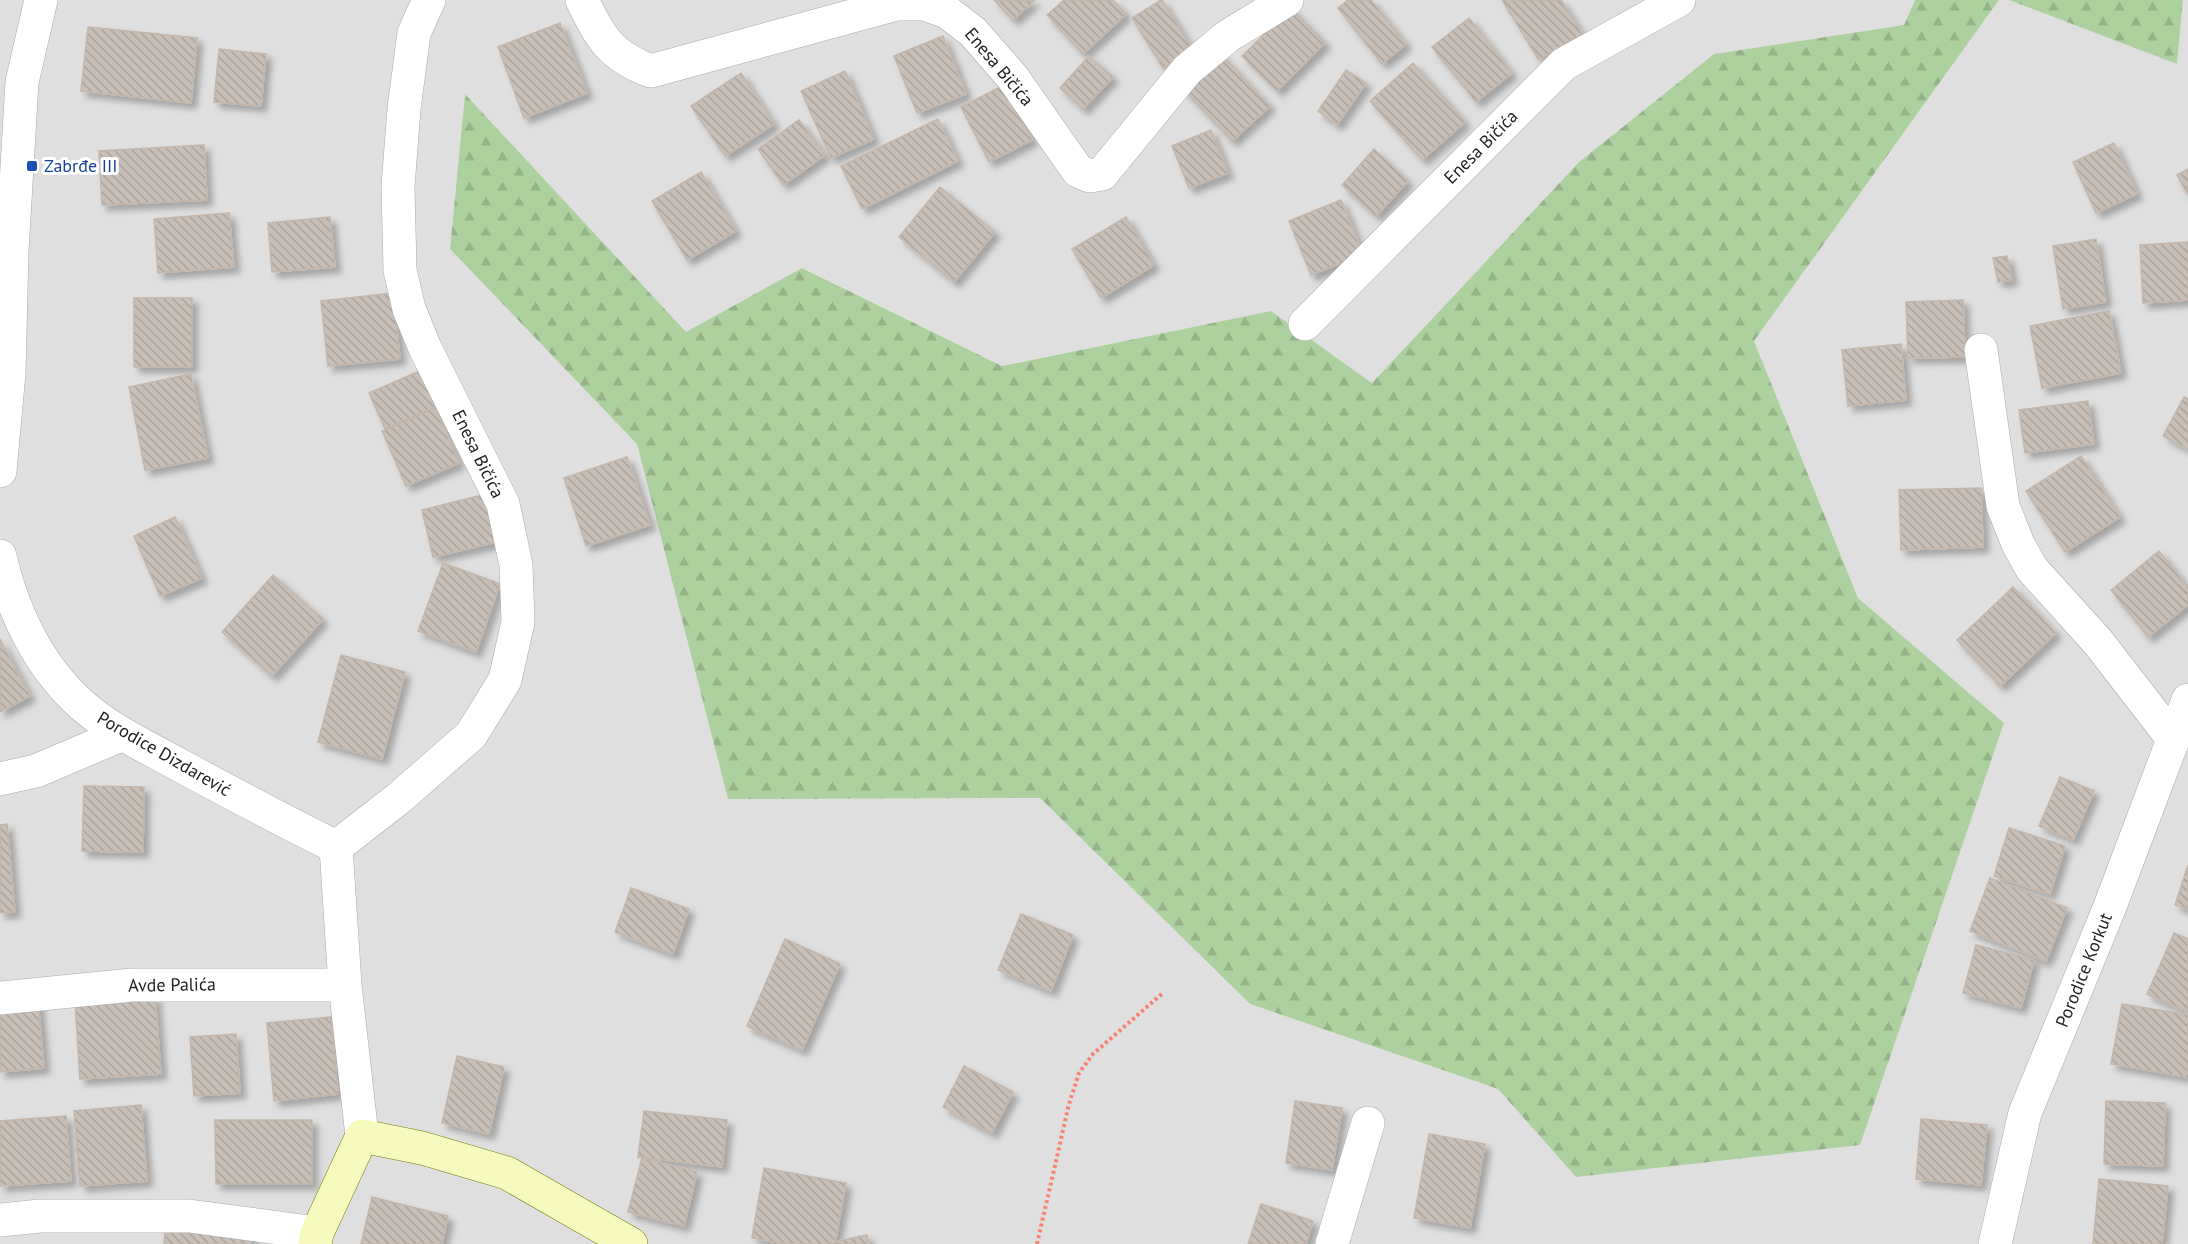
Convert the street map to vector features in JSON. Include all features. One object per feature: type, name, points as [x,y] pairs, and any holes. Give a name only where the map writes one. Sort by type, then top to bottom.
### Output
[{"type":"street","points":[[0,471],[5,374],[11,82],[41,0]]},
{"type":"street","name":"Enesa Bičića","points":[[336,847],[399,798],[471,735],[505,680],[518,622],[516,565],[503,504],[425,348],[409,309],[400,270],[398,186],[404,109],[414,33],[429,0]]},
{"type":"street","name":"Enesa Bičića","points":[[582,0],[609,47],[630,63],[651,71],[896,4],[924,4],[947,12],[973,32],[1013,78],[1078,171],[1090,176],[1102,174],[1187,70],[1228,36],[1287,0]]},
{"type":"street","name":"Enesa Bičića","points":[[1305,324],[1564,64],[1679,0]]},
{"type":"street","points":[[1981,350],[2003,506],[2018,544],[2032,569],[2098,642],[2174,739]]},
{"type":"street","name":"Porodice Dizdarević","points":[[0,556],[6,582],[23,627],[53,673],[82,705],[123,734],[336,847]]},
{"type":"street","name":"Porodice Korkut","points":[[1995,1244],[2025,1113],[2109,909],[2188,700]]},
{"type":"street","points":[[0,779],[36,771],[123,734]]},
{"type":"street","points":[[0,1220],[40,1216],[189,1216],[316,1238],[362,1136],[345,985],[336,847]]},
{"type":"street","name":"Avde Palića","points":[[0,998],[132,985],[345,985]]},
{"type":"street","points":[[1332,1244],[1368,1123]]},
{"type":"street","points":[[362,1136],[422,1148],[507,1173],[631,1244]]},
{"type":"path","points":[[1037,1244],[1069,1104],[1079,1074],[1093,1054],[1164,992]]},
{"type":"shaded area","points":[[0,0],[1915,0],[1904,25],[1714,54],[1579,162],[1372,383],[1271,311],[1002,366],[803,268],[686,333],[465,95],[450,249],[638,444],[728,799],[1040,798],[1250,1004],[1498,1089],[1576,1177],[2004,723],[1858,598],[1754,341],[1999,0],[2009,0],[2177,63],[2183,0],[2188,0],[2188,1244],[0,1244]]},
{"type":"green space","points":[[1915,0],[1999,0],[1754,341],[1858,598],[2004,723],[1860,1145],[1576,1177],[1498,1089],[1250,1004],[1040,798],[728,799],[637,444],[450,249],[465,94],[686,332],[802,268],[1002,366],[1271,311],[1372,383],[1579,162],[1714,54],[1904,25]]},
{"type":"green space","points":[[2009,0],[2183,0],[2177,64]]},
{"type":"building","points":[[994,0],[1035,0],[1013,20]]},
{"type":"building","points":[[1064,0],[1113,0],[1126,14],[1083,54],[1047,15]]},
{"type":"building","points":[[1161,0],[1193,50],[1163,68],[1132,18]]},
{"type":"building","points":[[1348,0],[1371,0],[1406,44],[1382,64],[1338,8]]},
{"type":"building","points":[[1502,0],[1561,0],[1582,34],[1539,60]]},
{"type":"building","points":[[1291,8],[1325,43],[1277,91],[1242,56]]},
{"type":"building","points":[[1469,18],[1512,73],[1476,102],[1432,47]]},
{"type":"building","points":[[560,23],[587,93],[524,118],[498,47]]},
{"type":"building","points":[[88,27],[197,38],[191,103],[81,91]]},
{"type":"building","points":[[943,36],[966,94],[917,113],[894,56]]},
{"type":"building","points":[[219,49],[266,54],[261,106],[214,102]]},
{"type":"building","points":[[1219,52],[1270,106],[1232,141],[1182,88]]},
{"type":"building","points":[[1089,56],[1113,77],[1083,109],[1060,88]]},
{"type":"building","points":[[1413,63],[1465,122],[1422,160],[1370,101]]},
{"type":"building","points":[[1346,70],[1366,83],[1337,125],[1318,111]]},
{"type":"building","points":[[845,71],[874,139],[831,158],[801,91]]},
{"type":"building","points":[[741,73],[774,124],[725,156],[691,106]]},
{"type":"building","points":[[1004,85],[1032,140],[989,162],[961,107]]},
{"type":"building","points":[[938,119],[958,161],[862,209],[841,166]]},
{"type":"building","points":[[799,120],[825,155],[783,185],[758,149]]},
{"type":"building","points":[[1211,130],[1228,173],[1189,188],[1172,146]]},
{"type":"building","points":[[2114,143],[2137,194],[2096,213],[2073,162]]},
{"type":"building","points":[[204,145],[207,200],[102,205],[99,151]]},
{"type":"building","points":[[1374,149],[1408,181],[1376,216],[1342,185]]},
{"type":"building","points":[[2188,169],[2188,195],[2177,175]]},
{"type":"building","points":[[701,172],[736,231],[687,260],[652,201]]},
{"type":"building","points":[[940,187],[995,232],[954,282],[899,237]]},
{"type":"building","points":[[1341,200],[1363,254],[1311,275],[1289,221]]},
{"type":"building","points":[[229,213],[234,267],[158,273],[154,219]]},
{"type":"building","points":[[330,217],[335,267],[272,272],[268,223]]},
{"type":"building","points":[[1126,217],[1154,265],[1101,298],[1072,249]]},
{"type":"building","points":[[2096,239],[2106,302],[2063,309],[2053,246]]},
{"type":"building","points":[[2188,242],[2188,300],[2143,303],[2140,245]]},
{"type":"building","points":[[2007,256],[2012,280],[1998,282],[1993,258]]},
{"type":"building","points":[[393,293],[400,359],[328,366],[321,301]]},
{"type":"building","points":[[134,298],[192,298],[192,367],[134,367]]},
{"type":"building","points":[[1963,300],[1965,357],[1908,358],[1906,302]]},
{"type":"building","points":[[2109,311],[2121,373],[2042,388],[2030,326]]},
{"type":"building","points":[[1901,344],[1906,400],[1848,406],[1842,350]]},
{"type":"building","points":[[424,369],[440,405],[385,429],[369,393]]},
{"type":"building","points":[[191,374],[208,458],[145,470],[129,387]]},
{"type":"building","points":[[2184,397],[2188,399],[2188,449],[2163,436]]},
{"type":"building","points":[[2088,401],[2094,444],[2025,453],[2019,410]]},
{"type":"building","points":[[435,408],[459,463],[406,486],[382,431]]},
{"type":"building","points":[[2081,456],[2120,517],[2065,552],[2026,491]]},
{"type":"building","points":[[627,457],[650,525],[586,546],[564,478]]},
{"type":"building","points":[[1981,488],[1983,547],[1901,550],[1899,490]]},
{"type":"building","points":[[486,494],[497,542],[433,557],[422,510]]},
{"type":"building","points":[[175,517],[202,578],[160,596],[134,536]]},
{"type":"building","points":[[2159,551],[2188,587],[2188,605],[2148,637],[2111,590]]},
{"type":"building","points":[[443,563],[500,584],[476,652],[418,631]]},
{"type":"building","points":[[273,575],[323,619],[272,676],[222,632]]},
{"type":"building","points":[[2013,587],[2056,633],[2000,686],[1957,640]]},
{"type":"building","points":[[0,639],[30,696],[0,712]]},
{"type":"building","points":[[341,655],[405,672],[382,759],[318,742]]},
{"type":"building","points":[[2060,777],[2094,791],[2073,840],[2039,826]]},
{"type":"building","points":[[84,786],[144,787],[143,852],[82,851]]},
{"type":"building","points":[[7,824],[15,912],[0,913],[0,825]]},
{"type":"building","points":[[2009,828],[2065,846],[2050,894],[1994,876]]},
{"type":"building","points":[[2188,865],[2188,909],[2175,905]]},
{"type":"building","points":[[1990,878],[2067,908],[2046,961],[1970,931]]},
{"type":"building","points":[[631,888],[689,909],[673,954],[615,932]]},
{"type":"building","points":[[1021,914],[1073,935],[1051,991],[998,970]]},
{"type":"building","points":[[2174,933],[2188,939],[2188,1012],[2147,994]]},
{"type":"building","points":[[785,939],[840,964],[802,1050],[747,1026]]},
{"type":"building","points":[[1976,945],[2034,960],[2021,1008],[1963,993]]},
{"type":"building","points":[[155,996],[161,1074],[80,1079],[75,1002]]},
{"type":"building","points":[[38,1000],[44,1068],[0,1072],[0,1003]]},
{"type":"building","points":[[2122,1004],[2188,1015],[2186,1077],[2111,1064]]},
{"type":"building","points":[[331,1017],[338,1094],[274,1101],[267,1023]]},
{"type":"building","points":[[236,1034],[240,1093],[194,1096],[190,1037]]},
{"type":"building","points":[[457,1056],[504,1067],[489,1134],[442,1123]]},
{"type":"building","points":[[964,1066],[1013,1092],[992,1133],[943,1107]]},
{"type":"building","points":[[1295,1101],[1342,1108],[1332,1170],[1286,1163]]},
{"type":"building","points":[[2106,1101],[2165,1103],[2163,1166],[2104,1164]]},
{"type":"building","points":[[141,1105],[147,1181],[80,1186],[74,1111]]},
{"type":"building","points":[[644,1111],[727,1120],[722,1167],[638,1157]]},
{"type":"building","points":[[66,1116],[71,1181],[0,1186],[0,1121]]},
{"type":"building","points":[[1921,1119],[1987,1125],[1981,1185],[1916,1179]]},
{"type":"building","points":[[215,1120],[312,1120],[312,1184],[216,1184]]},
{"type":"building","points":[[1429,1134],[1485,1144],[1470,1228],[1414,1218]]},
{"type":"building","points":[[642,1158],[697,1172],[684,1226],[628,1212]]},
{"type":"building","points":[[764,1168],[846,1183],[835,1244],[786,1244],[752,1238]]},
{"type":"building","points":[[2099,1179],[2168,1186],[2162,1244],[2093,1244]]},
{"type":"building","points":[[372,1197],[448,1216],[442,1244],[361,1244]]},
{"type":"building","points":[[1261,1204],[1313,1221],[1306,1244],[1248,1244]]},
{"type":"building","points":[[165,1230],[251,1232],[251,1244],[164,1244]]},
{"type":"building","points":[[867,1235],[869,1244],[839,1244],[838,1241]]},
{"type":"place","name":"Zabrđe III","points":[[32,166]]}]
